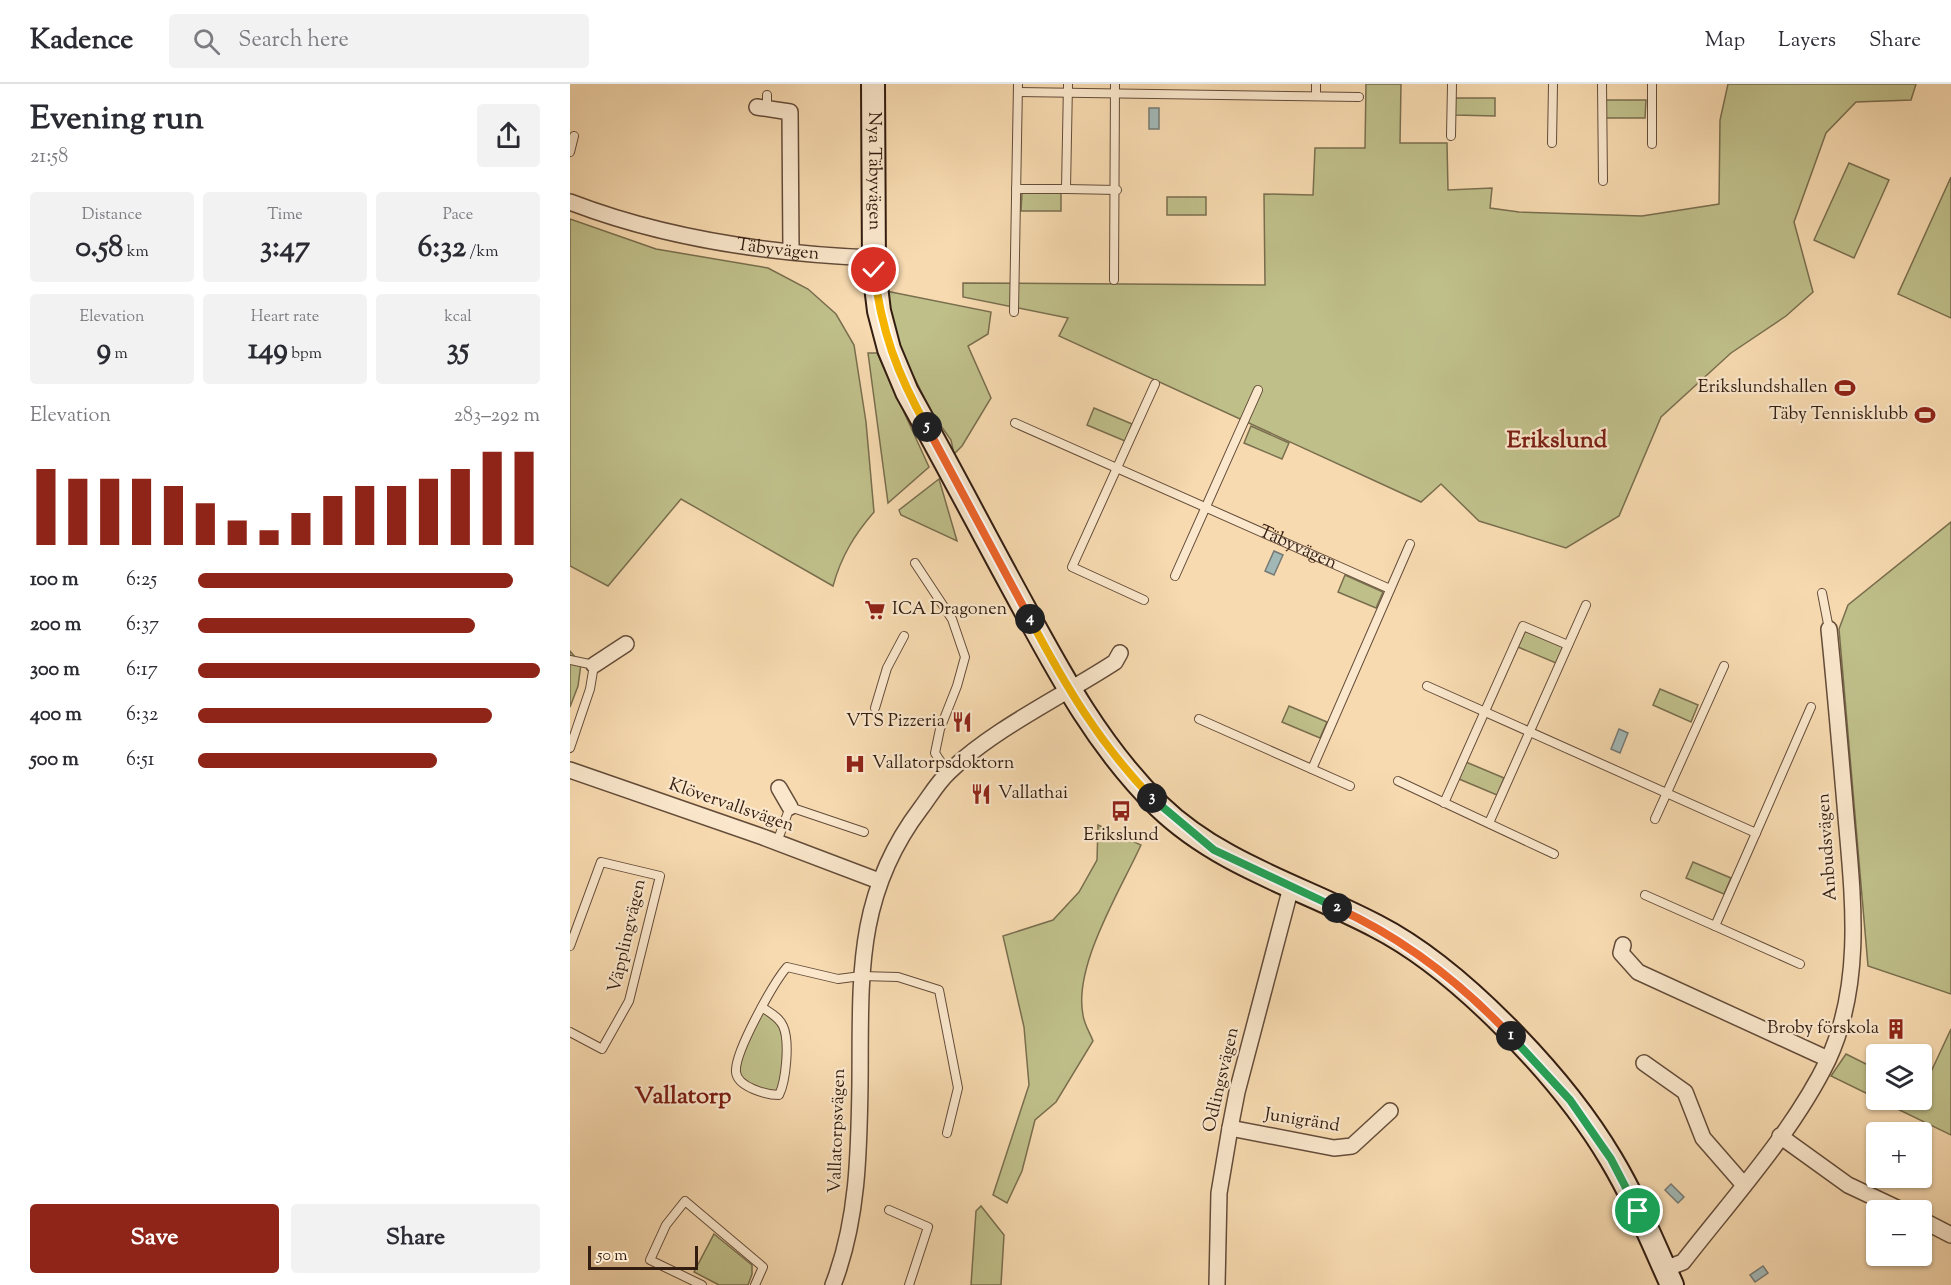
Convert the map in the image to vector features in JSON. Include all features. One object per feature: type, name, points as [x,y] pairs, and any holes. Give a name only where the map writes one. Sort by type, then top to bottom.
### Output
[{"type":"main road","name":"Nya Täbyvägen","points":[[873,84],[874,258]]},
{"type":"main road","points":[[874,258],[879,311],[889,349],[907,392],[1069,692],[1128,773],[1162,808],[1214,850],[1378,927],[1429,959],[1478,1000],[1570,1100],[1611,1159],[1668,1277]]},
{"type":"street","points":[[764,103],[790,112],[791,251]]},
{"type":"street","name":"Täbyvägen","points":[[570,202],[652,229],[724,244],[874,258]]},
{"type":"street","name":"Anbudsvägen","points":[[1668,1277],[1683,1262],[1744,1185],[1813,1088],[1828,1059],[1849,995],[1854,949],[1847,832],[1828,629]]},
{"type":"street","points":[[594,665],[626,644]]},
{"type":"street","points":[[1069,692],[1115,662],[1120,653]]},
{"type":"street","name":"Vallatorpsvägen","points":[[833,1285],[856,1196],[861,976],[865,935],[879,880],[907,827],[948,773],[981,746],[1069,692]]},
{"type":"street","name":"Klövervallsvägen","points":[[570,770],[879,880]]},
{"type":"street","name":"Klövervallsvägen","points":[[779,788],[790,807]]},
{"type":"street","name":"Odlingsvägen","points":[[1217,1285],[1220,1193],[1230,1128],[1237,1092],[1291,887]]},
{"type":"street","points":[[1623,945],[1621,953],[1638,972],[1828,1059]]},
{"type":"street","points":[[1644,1063],[1685,1092],[1703,1138],[1744,1185]]},
{"type":"street","name":"Junigränd","points":[[1230,1128],[1334,1148],[1352,1146],[1390,1112]]},
{"type":"street","points":[[1780,1136],[1848,1185],[1880,1200]]},
{"type":"street","points":[[1932,1225],[1951,1235]]},
{"type":"lane","points":[[1114,280],[1117,190],[1116,84]]},
{"type":"lane","points":[[1316,84],[1316,96]]},
{"type":"lane","points":[[1452,84],[1452,136]]},
{"type":"lane","points":[[1552,143],[1553,84]]},
{"type":"lane","points":[[1602,84],[1603,181]]},
{"type":"lane","points":[[1652,84],[1652,144]]},
{"type":"lane","points":[[1014,312],[1018,88],[1068,88],[1115,94],[1359,97]]},
{"type":"lane","points":[[1066,189],[1068,88]]},
{"type":"lane","points":[[570,152],[574,136]]},
{"type":"lane","points":[[1016,189],[1117,190]]},
{"type":"lane","points":[[1144,600],[1072,567],[1155,384]]},
{"type":"lane","points":[[1175,576],[1258,390]]},
{"type":"lane","name":"Täbyvägen","points":[[1015,423],[1390,589]]},
{"type":"lane","points":[[1312,769],[1410,544]]},
{"type":"lane","points":[[915,562],[952,619],[964,657],[957,686],[940,729],[935,753],[948,773]]},
{"type":"lane","points":[[1822,593],[1828,629]]},
{"type":"lane","points":[[1489,823],[1586,605]]},
{"type":"lane","points":[[1444,802],[1523,626],[1568,645]]},
{"type":"lane","points":[[875,708],[887,668],[904,636]]},
{"type":"lane","points":[[570,660],[594,665],[591,689],[570,748]]},
{"type":"lane","points":[[1655,819],[1724,666]]},
{"type":"lane","points":[[1427,686],[1756,833]]},
{"type":"lane","points":[[1715,926],[1811,707]]},
{"type":"lane","points":[[1199,718],[1350,786]]},
{"type":"lane","points":[[1398,782],[1554,854]]},
{"type":"lane","points":[[777,842],[790,807],[864,832]]},
{"type":"lane","name":"Väpplingvägen","points":[[570,946],[574,922],[601,862],[660,876],[629,1001],[602,1049],[570,1032]]},
{"type":"lane","points":[[1645,895],[1800,964]]},
{"type":"lane","points":[[762,1007],[777,1017],[784,1028],[786,1073],[779,1095],[771,1095],[745,1084],[737,1078],[735,1071],[747,1037],[762,1007],[778,977],[787,967],[838,979],[861,976],[898,977],[939,990],[958,1088],[947,1133]]},
{"type":"lane","points":[[702,1285],[650,1260],[666,1225],[685,1201],[763,1267],[755,1285]]},
{"type":"lane","points":[[889,1210],[928,1227],[909,1285]]},
{"type":"green space","points":[[1366,84],[1401,84],[1400,143],[1447,143],[1448,190],[1492,188],[1490,208],[1519,212],[1642,216],[1719,204],[1720,120],[1728,84],[1916,84],[1911,100],[1856,102],[1826,133],[1794,222],[1813,292],[1786,316],[1731,353],[1661,417],[1619,516],[1566,548],[1479,521],[1441,484],[1421,502],[1059,336],[1068,318],[963,297],[963,283],[1265,285],[1264,194],[1313,195],[1315,148],[1365,148]]},
{"type":"green space","points":[[1455,98],[1495,98],[1495,116],[1455,115]]},
{"type":"green space","points":[[1606,100],[1646,100],[1645,118],[1606,118]]},
{"type":"green space","points":[[1849,163],[1889,180],[1854,258],[1814,240]]},
{"type":"green space","points":[[1951,177],[1951,318],[1898,294]]},
{"type":"green space","points":[[1022,193],[1061,193],[1061,211],[1021,211]]},
{"type":"green space","points":[[1167,197],[1206,197],[1206,215],[1167,215]]},
{"type":"green space","points":[[570,219],[656,249],[768,268],[808,289],[836,314],[854,345],[866,422],[874,512],[849,547],[833,586],[681,499],[608,586],[570,566]]},
{"type":"green space","points":[[886,291],[991,312],[988,334],[968,346],[991,398],[962,446],[954,454],[951,440],[932,413],[897,343]]},
{"type":"green space","points":[[868,353],[877,353],[929,467],[888,503]]},
{"type":"green space","points":[[1094,408],[1132,424],[1125,441],[1087,425]]},
{"type":"green space","points":[[1251,426],[1289,443],[1282,459],[1244,443]]},
{"type":"green space","points":[[939,479],[957,541],[901,515],[899,510]]},
{"type":"green space","points":[[1951,522],[1951,994],[1868,966],[1839,629],[1848,605]]},
{"type":"green space","points":[[1345,575],[1383,592],[1376,608],[1338,592]]},
{"type":"green space","points":[[1525,631],[1563,647],[1556,663],[1518,647]]},
{"type":"green space","points":[[570,651],[581,664],[578,686],[570,707]]},
{"type":"green space","points":[[1660,689],[1698,705],[1691,722],[1653,705]]},
{"type":"green space","points":[[1289,706],[1327,722],[1320,738],[1282,722]]},
{"type":"green space","points":[[1466,762],[1504,778],[1497,795],[1459,779]]},
{"type":"green space","points":[[1098,825],[1141,845],[1101,928],[1085,974],[1082,995],[1083,1015],[1093,1041],[1056,1102],[1035,1120],[1022,1171],[1007,1203],[993,1195],[1029,1085],[1024,1027],[1003,936],[1053,920],[1079,892],[1097,860]]},
{"type":"green space","points":[[1693,862],[1731,878],[1724,894],[1686,878]]},
{"type":"green space","points":[[762,1007],[784,1028],[786,1073],[779,1095],[771,1095],[737,1078],[739,1058]]},
{"type":"green space","points":[[1951,1029],[1951,1135],[1932,1126],[1932,1122],[1924,1122],[1900,1110],[1932,1110],[1932,1070]]},
{"type":"green space","points":[[1846,1054],[1866,1064],[1866,1093],[1831,1076]]},
{"type":"green space","points":[[981,1206],[1004,1235],[1001,1285],[971,1285],[976,1211]]},
{"type":"green space","points":[[714,1234],[752,1265],[748,1285],[719,1285],[694,1272]]},
{"type":"shaded area","points":[[1149,108],[1159,108],[1159,129],[1149,129]]},
{"type":"shaded area","points":[[1274,551],[1283,555],[1274,575],[1265,571]]},
{"type":"shaded area","points":[[1619,729],[1628,733],[1620,753],[1611,749]]},
{"type":"shaded area","points":[[1671,1184],[1684,1197],[1678,1203],[1665,1190]]},
{"type":"shaded area","points":[[1763,1266],[1768,1273],[1755,1282],[1750,1275]]},
{"type":"place","name":"Erikslundshallen","points":[[1845,388]]},
{"type":"place","name":"Täby Tennisklubb","points":[[1925,415]]},
{"type":"place","name":"ICA Dragonen","points":[[875,610]]},
{"type":"place","name":"VTS Pizzeria","points":[[962,722]]},
{"type":"place","name":"Vallatorpsdoktorn","points":[[855,764]]},
{"type":"place","name":"Vallathai","points":[[981,794]]},
{"type":"place","name":"Erikslund","points":[[1121,811]]},
{"type":"place","name":"Broby förskola","points":[[1896,1029]]},
{"type":"district","name":"Erikslund","points":[[1557,441]]},
{"type":"district","name":"Vallatorp","points":[[683,1097]]},
{"type":"route","points":[[874,270],[879,311],[889,349],[907,392],[1069,692],[1084,716],[1128,773],[1162,808],[1214,850],[1378,927],[1429,959],[1478,1000],[1570,1100],[1611,1159],[1638,1211]]}]
